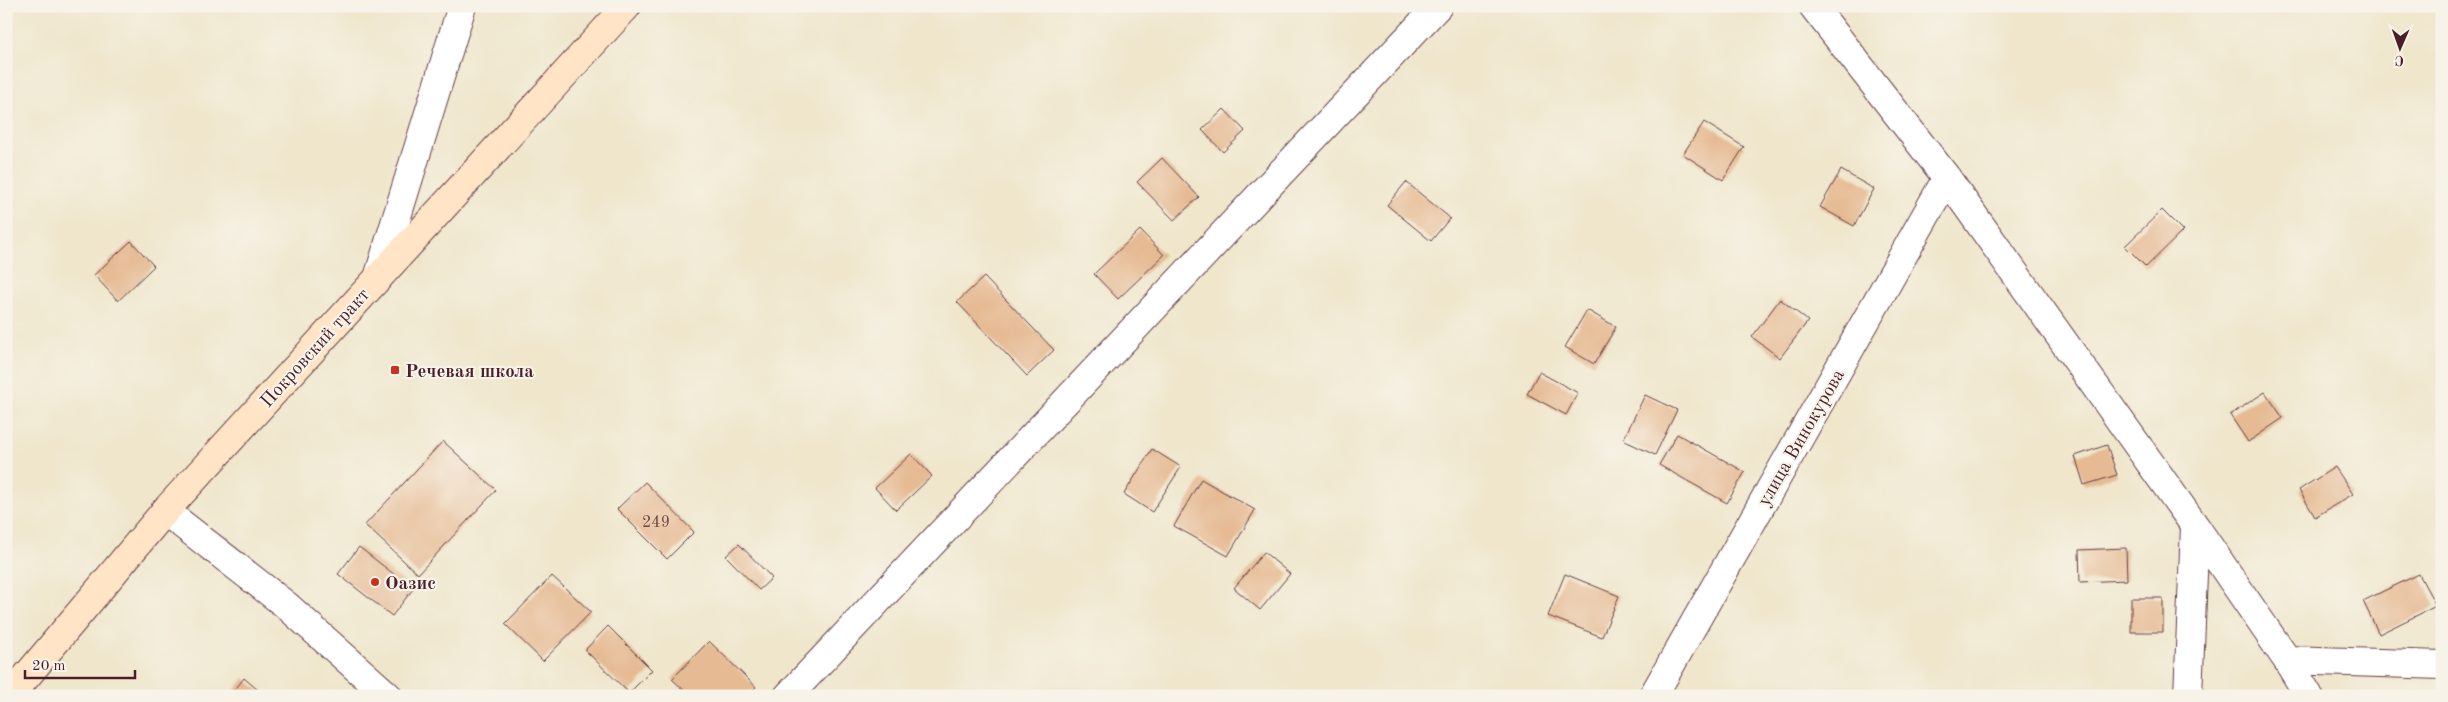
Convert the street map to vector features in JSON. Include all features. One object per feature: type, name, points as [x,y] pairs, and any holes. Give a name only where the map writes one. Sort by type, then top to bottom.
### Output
[{"type":"main road","name":"Покровский тракт","points":[[10,696],[165,511],[627,6]]},
{"type":"street","points":[[378,278],[462,6]]},
{"type":"street","points":[[788,696],[1438,6]]},
{"type":"street","points":[[1813,6],[1947,178],[2195,526],[2288,660],[2309,696]]},
{"type":"street","name":"улица Винокурова","points":[[1653,696],[1947,178]]},
{"type":"street","points":[[165,511],[286,605],[388,696]]},
{"type":"street","points":[[2188,696],[2195,526]]},
{"type":"street","points":[[2288,660],[2442,665]]},
{"type":"building","points":[[1224,109],[1245,131],[1223,152],[1202,130]]},
{"type":"building","points":[[1704,122],[1744,147],[1723,180],[1683,154]]},
{"type":"building","points":[[1162,158],[1199,197],[1174,220],[1137,182]]},
{"type":"building","points":[[1841,170],[1874,189],[1854,226],[1820,207]]},
{"type":"building","points":[[1406,182],[1450,218],[1431,241],[1387,205]]},
{"type":"building","points":[[2162,210],[2183,231],[2146,267],[2125,246]]},
{"type":"building","points":[[1140,230],[1164,255],[1118,299],[1094,274]]},
{"type":"building","points":[[131,241],[154,266],[118,301],[94,275]]},
{"type":"building","points":[[984,277],[1054,350],[1027,376],[957,302]]},
{"type":"building","points":[[1780,299],[1808,321],[1780,358],[1752,337]]},
{"type":"building","points":[[1587,310],[1616,327],[1594,364],[1565,347]]},
{"type":"building","points":[[1539,372],[1578,393],[1566,415],[1527,394]]},
{"type":"building","points":[[2265,392],[2283,418],[2248,442],[2230,415]]},
{"type":"building","points":[[1645,395],[1677,410],[1655,455],[1623,440]]},
{"type":"building","points":[[1677,434],[1745,472],[1727,503],[1659,465]]},
{"type":"building","points":[[443,441],[496,490],[418,574],[365,525]]},
{"type":"building","points":[[2107,445],[2117,475],[2084,485],[2075,456]]},
{"type":"building","points":[[1152,449],[1181,467],[1152,512],[1124,494]]},
{"type":"building","points":[[911,454],[932,476],[896,510],[875,488]]},
{"type":"building","points":[[2335,467],[2353,494],[2315,517],[2299,490]]},
{"type":"building","points":[[1201,479],[1255,510],[1228,556],[1174,526]]},
{"type":"building","points":[[645,482],[694,532],[667,559],[617,509]]},
{"type":"building","points":[[739,544],[772,578],[759,590],[726,556]]},
{"type":"building","name":"Оазис","points":[[359,547],[413,589],[392,616],[338,574]]},
{"type":"building","points":[[2126,548],[2127,580],[2080,582],[2079,550]]},
{"type":"building","points":[[1264,552],[1290,574],[1260,610],[1234,588]]},
{"type":"building","points":[[1565,574],[1619,596],[1602,637],[1548,616]]},
{"type":"building","points":[[2419,574],[2436,606],[2379,634],[2363,601]]},
{"type":"building","points":[[552,576],[591,612],[543,661],[505,624]]},
{"type":"building","points":[[2131,598],[2163,598],[2163,632],[2131,632]]},
{"type":"building","points":[[608,626],[652,670],[629,693],[585,650]]},
{"type":"building","points":[[709,641],[756,687],[747,696],[690,696],[672,679]]},
{"type":"building","points":[[244,678],[265,696],[230,696]]},
{"type":"place","name":"Речевая школа","points":[[395,370]]},
{"type":"place","name":"Оазис","points":[[375,582]]}]
